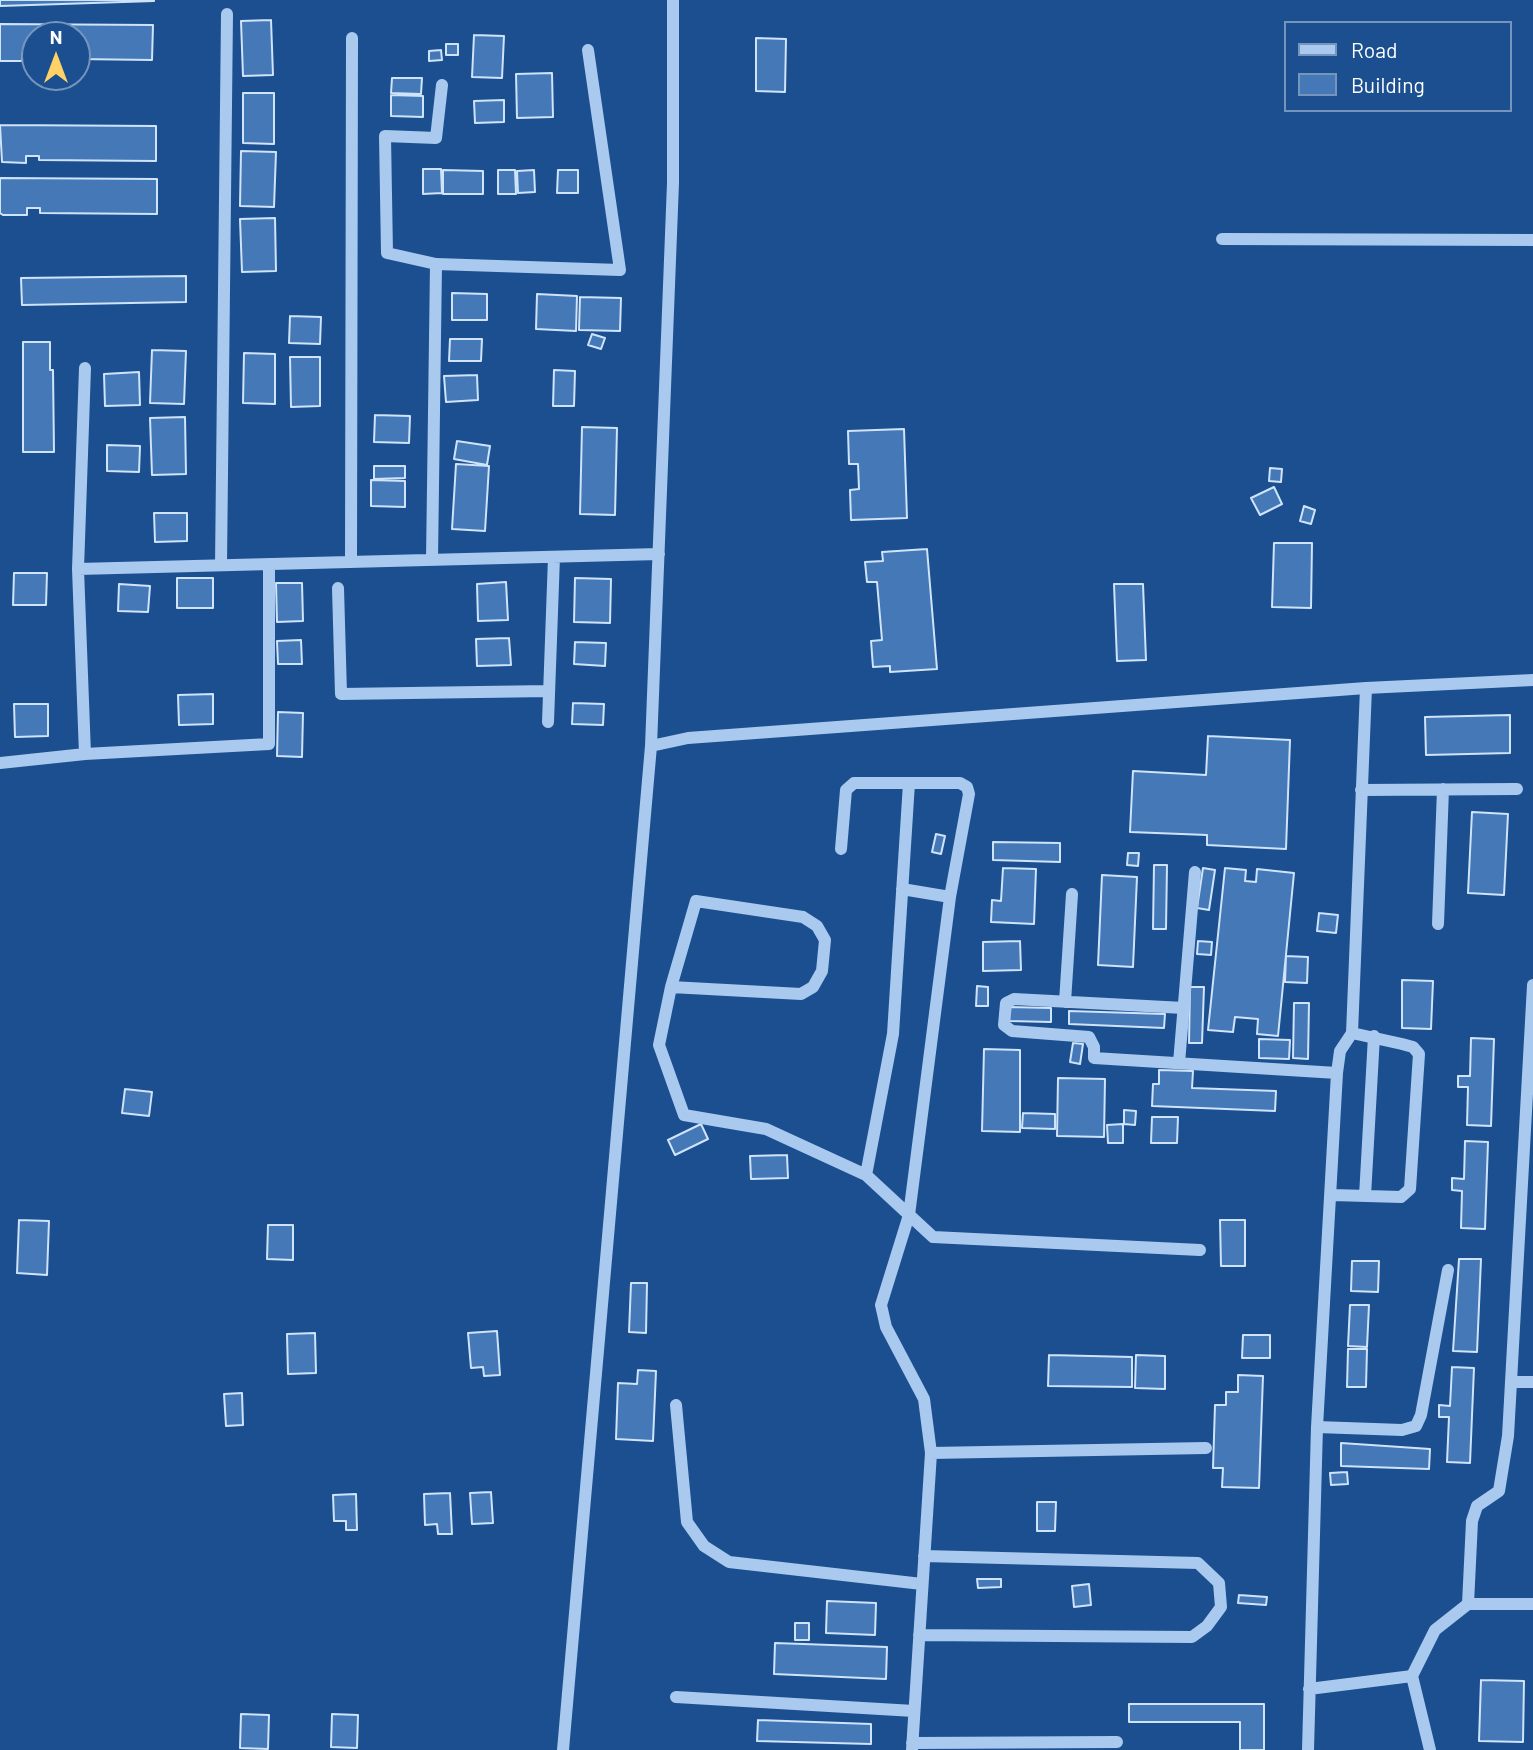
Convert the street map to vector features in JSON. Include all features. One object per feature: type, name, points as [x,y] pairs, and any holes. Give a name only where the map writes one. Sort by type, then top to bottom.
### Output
[{"type":"street","points":[[563,1750],[650,746],[673,183],[673,0]]},
{"type":"street","points":[[221,565],[227,15]]},
{"type":"street","points":[[351,562],[352,38]]},
{"type":"street","points":[[442,85],[436,138],[385,136],[387,253],[436,264],[620,270],[587,50]]},
{"type":"street","points":[[1222,239],[1533,240]]},
{"type":"street","points":[[432,560],[436,264]]},
{"type":"street","points":[[85,368],[78,569],[85,754]]},
{"type":"street","points":[[78,569],[659,554]]},
{"type":"street","points":[[548,722],[554,557]]},
{"type":"street","points":[[0,764],[85,754],[269,744],[269,564]]},
{"type":"street","points":[[338,588],[341,694],[549,691]]},
{"type":"street","points":[[650,746],[688,738],[1366,688],[1533,680]]},
{"type":"street","points":[[1307,1750],[1317,1427],[1337,1073],[1340,1051],[1352,1033],[1366,688]]},
{"type":"street","points":[[841,849],[846,790],[854,783],[960,783],[967,787],[969,794],[950,897],[909,1215],[881,1305],[886,1327],[925,1399],[931,1452],[912,1746],[1117,1742]]},
{"type":"street","points":[[866,1175],[893,1034],[909,783]]},
{"type":"street","points":[[1438,924],[1443,789]]},
{"type":"street","points":[[1361,790],[1517,789]]},
{"type":"street","points":[[1179,1063],[1195,872]]},
{"type":"street","points":[[902,889],[950,897]]},
{"type":"street","points":[[1065,1002],[1072,894]]},
{"type":"street","points":[[671,987],[801,994],[813,987],[822,971],[825,940],[817,926],[803,917],[696,901],[671,987],[659,1045],[684,1115],[765,1129],[866,1175],[933,1237],[1200,1250]]},
{"type":"street","points":[[1468,1604],[1472,1521],[1477,1506],[1499,1491],[1511,1382],[1533,985]]},
{"type":"street","points":[[1184,1008],[1014,999],[1006,1003],[1004,1025],[1012,1031],[1089,1037],[1094,1047],[1094,1058],[1337,1073]]},
{"type":"street","points":[[1332,1195],[1401,1197],[1410,1189],[1419,1054],[1413,1047],[1352,1033]]},
{"type":"street","points":[[1365,1196],[1374,1036]]},
{"type":"street","points":[[1317,1427],[1402,1430],[1416,1426],[1421,1415],[1448,1270]]},
{"type":"street","points":[[1511,1382],[1533,1382]]},
{"type":"street","points":[[676,1405],[687,1522],[704,1546],[729,1562],[922,1584]]},
{"type":"street","points":[[931,1452],[1206,1448]]},
{"type":"street","points":[[919,1634],[1192,1636],[1207,1626],[1221,1607],[1219,1583],[1198,1563],[924,1556]]},
{"type":"street","points":[[1430,1750],[1412,1676],[1435,1630],[1468,1604],[1533,1604]]},
{"type":"street","points":[[1308,1689],[1412,1676]]},
{"type":"street","points":[[676,1697],[914,1711]]},
{"type":"building","points":[[0,0],[154,0],[154,1],[0,6]]},
{"type":"building","points":[[271,20],[273,75],[243,76],[241,21]]},
{"type":"building","points":[[0,24],[21,24],[21,61],[0,61]]},
{"type":"building","points":[[91,25],[153,25],[152,60],[91,59]]},
{"type":"building","points":[[474,35],[504,36],[502,78],[472,77]]},
{"type":"building","points":[[756,38],[786,39],[785,92],[756,91]]},
{"type":"building","points":[[446,44],[458,44],[458,55],[446,55]]},
{"type":"building","points":[[441,50],[442,60],[429,61],[429,51]]},
{"type":"building","points":[[552,73],[553,117],[517,118],[516,74]]},
{"type":"building","points":[[392,78],[422,78],[421,94],[391,93]]},
{"type":"building","points":[[243,93],[274,93],[274,144],[243,143]]},
{"type":"building","points":[[391,95],[423,96],[423,117],[391,116]]},
{"type":"building","points":[[504,100],[504,122],[475,123],[474,101]]},
{"type":"building","points":[[0,125],[156,126],[156,161],[39,160],[39,156],[26,156],[26,163],[2,162]]},
{"type":"building","points":[[241,151],[276,152],[274,207],[240,206]]},
{"type":"building","points":[[423,169],[441,169],[442,193],[423,194]]},
{"type":"building","points":[[443,170],[483,171],[483,194],[443,194]]},
{"type":"building","points":[[498,170],[515,170],[516,194],[498,194]]},
{"type":"building","points":[[534,170],[535,192],[518,193],[517,171]]},
{"type":"building","points":[[558,170],[578,170],[578,193],[557,193]]},
{"type":"building","points":[[0,178],[157,179],[157,214],[40,213],[40,208],[27,208],[27,215],[3,215],[0,213]]},
{"type":"building","points":[[275,218],[276,271],[242,272],[240,219]]},
{"type":"building","points":[[186,276],[186,302],[22,305],[21,278]]},
{"type":"building","points":[[452,293],[487,294],[487,320],[452,320]]},
{"type":"building","points":[[537,294],[577,296],[576,331],[536,329]]},
{"type":"building","points":[[580,297],[621,298],[620,331],[579,330]]},
{"type":"building","points":[[290,316],[321,317],[320,344],[289,343]]},
{"type":"building","points":[[592,334],[605,338],[601,349],[588,345]]},
{"type":"building","points":[[450,339],[482,339],[481,361],[449,361]]},
{"type":"building","points":[[23,342],[50,342],[54,452],[23,452]]},
{"type":"building","points":[[152,350],[186,351],[184,404],[150,403]]},
{"type":"building","points":[[244,353],[275,354],[275,404],[243,403]]},
{"type":"building","points":[[290,357],[320,357],[320,406],[291,407]]},
{"type":"building","points":[[554,370],[575,371],[574,406],[553,406]]},
{"type":"building","points":[[139,372],[140,405],[105,406],[104,374]]},
{"type":"building","points":[[477,375],[478,400],[446,402],[444,376]]},
{"type":"building","points":[[375,415],[410,416],[409,443],[374,442]]},
{"type":"building","points":[[185,417],[186,474],[152,475],[150,418]]},
{"type":"building","points":[[582,427],[617,428],[615,515],[580,514]]},
{"type":"building","points":[[904,429],[907,518],[851,520],[850,490],[859,489],[858,464],[849,464],[848,431]]},
{"type":"building","points":[[457,441],[490,446],[487,465],[454,459]]},
{"type":"building","points":[[107,445],[140,446],[139,472],[107,471]]},
{"type":"building","points":[[456,464],[489,466],[485,531],[452,529]]},
{"type":"building","points":[[374,466],[405,466],[405,478],[374,479]]},
{"type":"building","points":[[1270,468],[1282,469],[1281,482],[1269,481]]},
{"type":"building","points":[[371,480],[405,481],[405,507],[371,506]]},
{"type":"building","points":[[1274,487],[1282,504],[1260,515],[1251,498]]},
{"type":"building","points":[[1304,506],[1315,510],[1311,524],[1300,521]]},
{"type":"building","points":[[154,513],[187,513],[187,541],[155,542]]},
{"type":"building","points":[[1274,543],[1312,543],[1311,608],[1272,607]]},
{"type":"building","points":[[927,549],[937,669],[890,672],[890,666],[873,667],[871,641],[882,640],[877,582],[867,582],[865,562],[883,561],[882,552]]},
{"type":"building","points":[[14,573],[47,573],[46,605],[13,605]]},
{"type":"building","points":[[177,578],[213,578],[213,608],[177,608]]},
{"type":"building","points":[[575,578],[611,579],[610,623],[574,622]]},
{"type":"building","points":[[506,582],[508,620],[478,621],[477,584]]},
{"type":"building","points":[[276,583],[302,583],[303,621],[277,622]]},
{"type":"building","points":[[119,584],[150,586],[148,612],[118,611]]},
{"type":"building","points":[[1114,584],[1143,584],[1146,660],[1117,661]]},
{"type":"building","points":[[509,638],[511,665],[477,666],[476,639]]},
{"type":"building","points":[[301,640],[302,664],[278,664],[277,641]]},
{"type":"building","points":[[575,642],[606,643],[605,666],[574,664]]},
{"type":"building","points":[[213,694],[213,724],[179,725],[178,695]]},
{"type":"building","points":[[573,703],[604,704],[603,725],[572,724]]},
{"type":"building","points":[[14,704],[48,704],[48,736],[15,737]]},
{"type":"building","points":[[278,712],[303,713],[302,757],[277,756]]},
{"type":"building","points":[[1510,715],[1510,753],[1426,755],[1425,717]]},
{"type":"building","points":[[1208,736],[1290,740],[1286,849],[1207,845],[1207,835],[1130,832],[1133,771],[1206,775]]},
{"type":"building","points":[[1472,812],[1508,814],[1504,895],[1468,893]]},
{"type":"building","points":[[936,834],[945,836],[941,854],[932,852]]},
{"type":"building","points":[[993,842],[1060,843],[1060,862],[993,860]]},
{"type":"building","points":[[1128,853],[1139,853],[1138,866],[1127,865]]},
{"type":"building","points":[[1154,865],[1167,865],[1166,929],[1153,929]]},
{"type":"building","points":[[1003,868],[1036,869],[1034,924],[991,922],[992,900],[1001,901]]},
{"type":"building","points":[[1203,868],[1215,870],[1209,910],[1197,908]]},
{"type":"building","points":[[1225,868],[1246,870],[1245,881],[1256,882],[1257,869],[1294,873],[1278,1036],[1257,1034],[1258,1019],[1235,1017],[1233,1032],[1208,1030]]},
{"type":"building","points":[[1102,875],[1137,877],[1133,967],[1098,965]]},
{"type":"building","points":[[1319,913],[1338,915],[1336,933],[1317,931]]},
{"type":"building","points":[[1020,941],[1021,970],[983,971],[983,942]]},
{"type":"building","points":[[1198,941],[1212,942],[1211,955],[1197,954]]},
{"type":"building","points":[[1286,956],[1308,957],[1307,983],[1285,982]]},
{"type":"building","points":[[1402,980],[1433,981],[1431,1029],[1402,1028]]},
{"type":"building","points":[[977,986],[988,987],[988,1006],[976,1006]]},
{"type":"building","points":[[1190,987],[1204,987],[1202,1043],[1189,1043]]},
{"type":"building","points":[[1294,1003],[1309,1003],[1308,1059],[1293,1058]]},
{"type":"building","points":[[1009,1007],[1051,1008],[1051,1022],[1009,1021]]},
{"type":"building","points":[[1069,1011],[1165,1014],[1164,1028],[1069,1024]]},
{"type":"building","points":[[1471,1038],[1494,1039],[1491,1126],[1467,1125],[1468,1087],[1458,1087],[1458,1076],[1470,1076]]},
{"type":"building","points":[[1259,1039],[1290,1040],[1289,1059],[1259,1058]]},
{"type":"building","points":[[1073,1043],[1083,1044],[1080,1064],[1070,1062]]},
{"type":"building","points":[[984,1049],[1020,1050],[1020,1132],[982,1131]]},
{"type":"building","points":[[1159,1070],[1193,1071],[1192,1088],[1276,1091],[1275,1111],[1152,1106],[1153,1084],[1159,1084]]},
{"type":"building","points":[[1058,1078],[1105,1079],[1104,1137],[1057,1136]]},
{"type":"building","points":[[125,1089],[152,1092],[149,1116],[122,1113]]},
{"type":"building","points":[[1124,1110],[1136,1111],[1135,1125],[1124,1124]]},
{"type":"building","points":[[1023,1113],[1055,1114],[1055,1129],[1022,1128]]},
{"type":"building","points":[[1152,1117],[1178,1117],[1177,1143],[1151,1143]]},
{"type":"building","points":[[701,1124],[708,1139],[675,1155],[668,1140]]},
{"type":"building","points":[[1123,1124],[1123,1143],[1108,1143],[1107,1125]]},
{"type":"building","points":[[1465,1141],[1488,1142],[1485,1229],[1461,1228],[1462,1191],[1452,1190],[1452,1178],[1464,1179]]},
{"type":"building","points":[[787,1155],[788,1178],[751,1179],[750,1156]]},
{"type":"building","points":[[19,1220],[49,1221],[47,1275],[17,1273]]},
{"type":"building","points":[[1220,1220],[1245,1220],[1245,1266],[1221,1266]]},
{"type":"building","points":[[268,1225],[293,1225],[293,1260],[267,1259]]},
{"type":"building","points":[[1459,1259],[1481,1259],[1477,1352],[1453,1351]]},
{"type":"building","points":[[1352,1261],[1379,1261],[1378,1292],[1351,1291]]},
{"type":"building","points":[[631,1283],[647,1283],[646,1333],[629,1332]]},
{"type":"building","points":[[1350,1305],[1369,1305],[1367,1347],[1348,1346]]},
{"type":"building","points":[[497,1331],[500,1375],[484,1376],[483,1367],[471,1368],[468,1333]]},
{"type":"building","points":[[315,1333],[316,1373],[288,1374],[287,1334]]},
{"type":"building","points":[[1243,1335],[1270,1335],[1270,1358],[1242,1358]]},
{"type":"building","points":[[1348,1349],[1367,1349],[1366,1387],[1347,1387]]},
{"type":"building","points":[[1049,1355],[1132,1357],[1132,1387],[1048,1386]]},
{"type":"building","points":[[1136,1355],[1165,1356],[1165,1389],[1135,1388]]},
{"type":"building","points":[[1452,1367],[1474,1368],[1470,1463],[1447,1462],[1449,1417],[1439,1417],[1439,1405],[1450,1406]]},
{"type":"building","points":[[638,1370],[656,1371],[653,1441],[616,1439],[618,1383],[637,1384]]},
{"type":"building","points":[[1238,1375],[1263,1376],[1259,1488],[1222,1487],[1223,1468],[1213,1468],[1215,1405],[1226,1405],[1226,1392],[1238,1392]]},
{"type":"building","points":[[242,1393],[243,1425],[226,1426],[224,1394]]},
{"type":"building","points":[[1341,1443],[1430,1449],[1429,1469],[1341,1466]]},
{"type":"building","points":[[1347,1472],[1348,1484],[1331,1485],[1330,1473]]},
{"type":"building","points":[[491,1492],[493,1523],[472,1524],[470,1493]]},
{"type":"building","points":[[450,1493],[452,1534],[438,1534],[437,1524],[425,1525],[424,1494]]},
{"type":"building","points":[[356,1494],[357,1530],[346,1530],[346,1521],[334,1521],[333,1495]]},
{"type":"building","points":[[1037,1502],[1056,1502],[1055,1531],[1037,1531]]},
{"type":"building","points":[[977,1579],[1001,1579],[1001,1587],[978,1588]]},
{"type":"building","points":[[1089,1584],[1091,1605],[1074,1607],[1072,1586]]},
{"type":"building","points":[[1239,1595],[1267,1597],[1266,1605],[1238,1603]]},
{"type":"building","points":[[827,1601],[876,1603],[875,1635],[826,1633]]},
{"type":"building","points":[[795,1623],[809,1623],[809,1640],[795,1640]]},
{"type":"building","points":[[775,1643],[887,1647],[886,1679],[774,1674]]},
{"type":"building","points":[[1481,1680],[1524,1681],[1523,1742],[1479,1741]]},
{"type":"building","points":[[1129,1704],[1264,1704],[1264,1750],[1240,1750],[1240,1722],[1129,1722]]},
{"type":"building","points":[[241,1714],[269,1715],[268,1749],[240,1748]]},
{"type":"building","points":[[332,1714],[358,1715],[357,1748],[331,1747]]},
{"type":"building","points":[[758,1720],[871,1724],[871,1744],[757,1741]]}]
